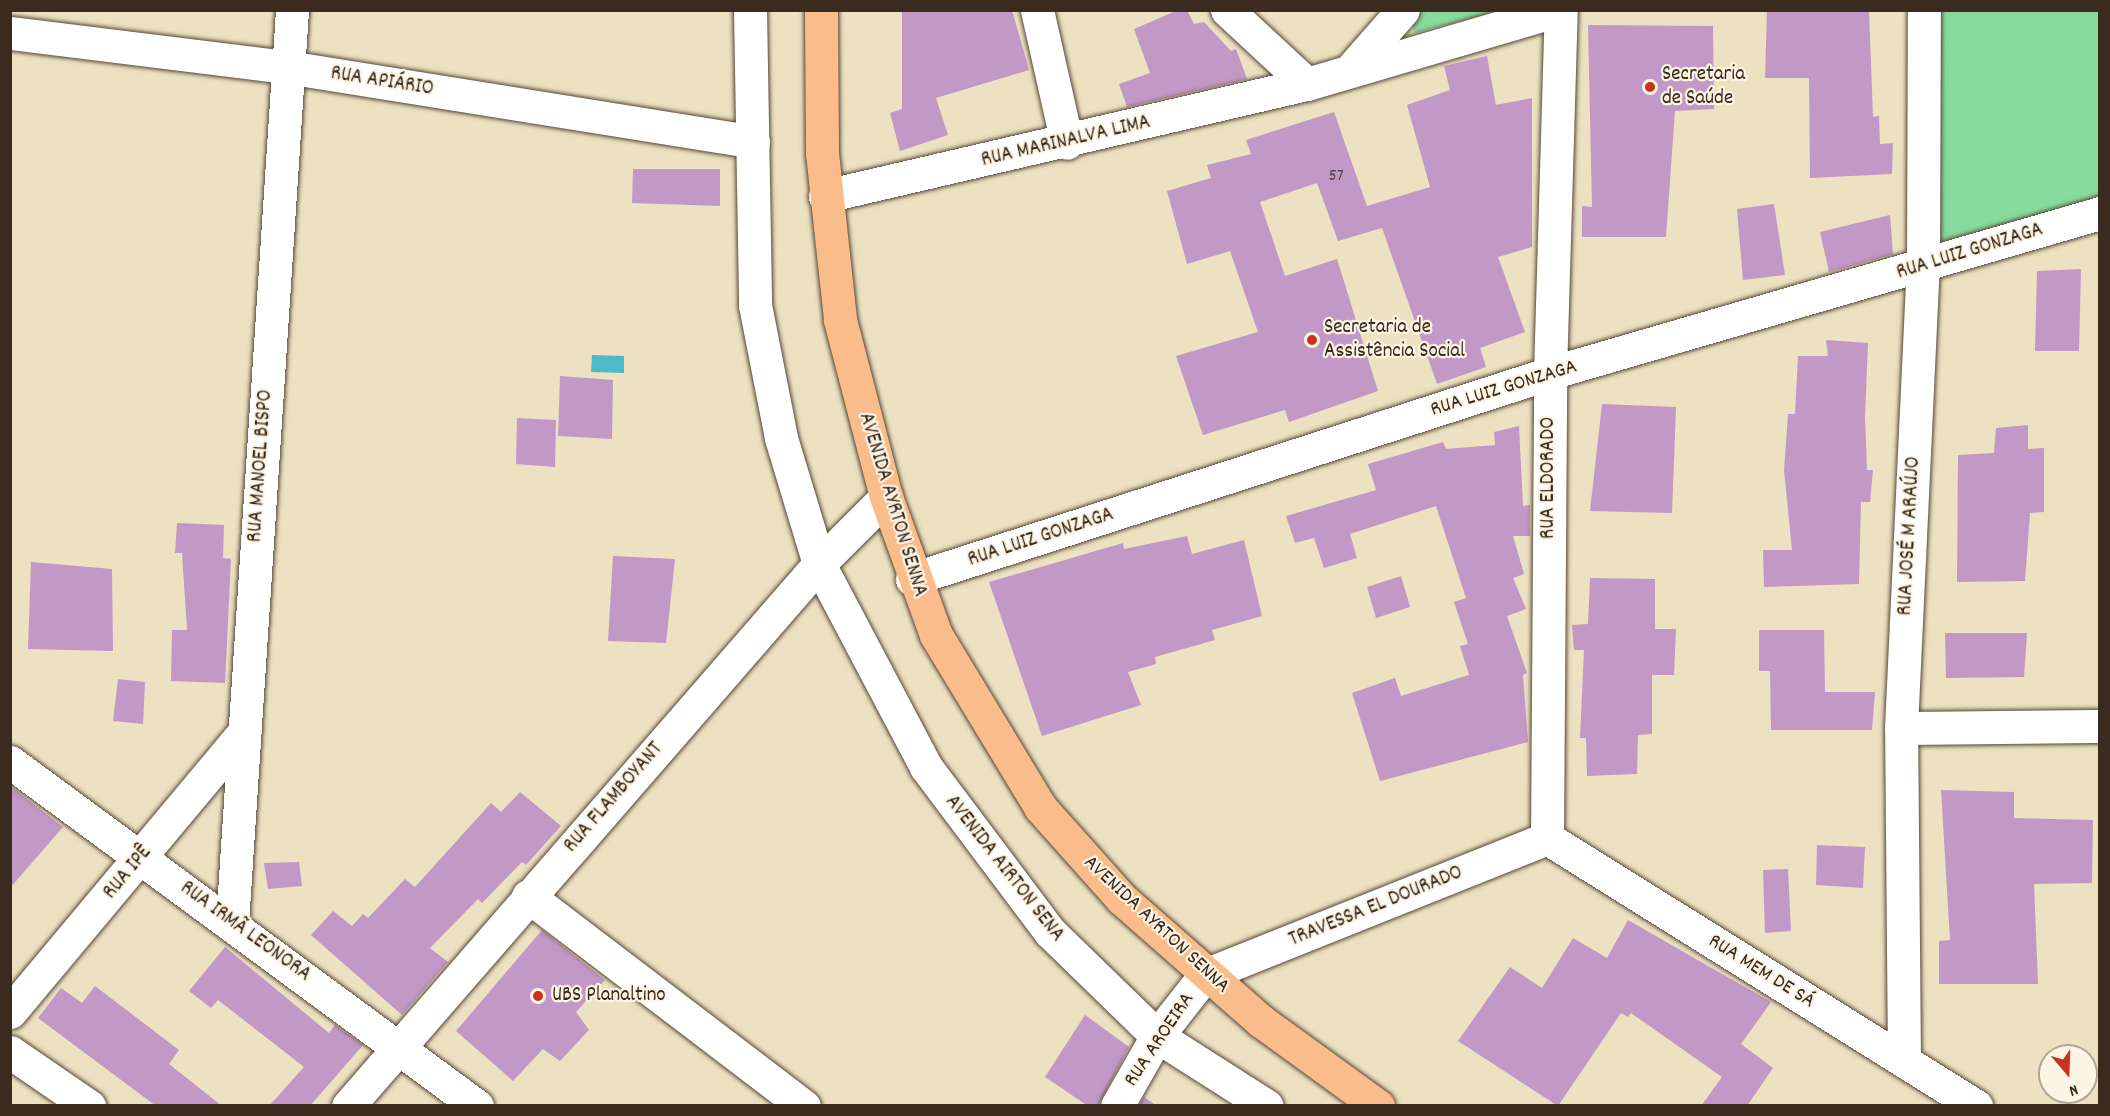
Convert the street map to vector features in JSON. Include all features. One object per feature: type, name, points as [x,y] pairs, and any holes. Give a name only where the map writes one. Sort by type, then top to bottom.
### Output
[{"type":"highway","name":"AVENIDA AYRTON SENNA","points":[[821,10],[825,196],[844,340],[886,497],[912,579],[972,702],[1040,807],[1122,899],[1205,975],[1378,1106]]},
{"type":"street","name":"RUA MANOEL BISPO","points":[[232,922],[292,10]]},
{"type":"street","name":"AVENIDA AIRTON SENA","points":[[750,10],[756,304],[782,438],[819,564],[926,767],[970,830],[1050,932],[1158,1036],[1267,1106]]},
{"type":"street","points":[[1037,10],[1067,143]]},
{"type":"street","points":[[1227,10],[1307,84]]},
{"type":"street","points":[[1352,68],[1402,10]]},
{"type":"street","name":"RUA MARINALVA LIMA","points":[[825,196],[1067,143],[1307,84],[1352,68],[1560,10]]},
{"type":"street","name":"RUA ELDORADO","points":[[1547,838],[1550,374],[1560,10]]},
{"type":"street","name":"RUA JOSÉ M ARAÚJO","points":[[1904,1061],[1901,728],[1923,267],[1923,10]]},
{"type":"street","name":"RUA APIÁRIO","points":[[11,32],[287,67],[753,142]]},
{"type":"street","name":"RUA LUIZ GONZAGA","points":[[912,579],[1550,374],[1923,267],[2100,213]]},
{"type":"street","name":"RUA FLAMBOYANT","points":[[348,1106],[399,1043],[819,564],[886,497]]},
{"type":"street","points":[[1901,728],[2100,726]]},
{"type":"street","name":"RUA IPÊ","points":[[10,1012],[244,732]]},
{"type":"street","name":"RUA IRMÃ LEONORA","points":[[10,762],[399,1043],[477,1106]]},
{"type":"street","name":"TRAVESSA EL DOURADO","points":[[1205,975],[1547,838]]},
{"type":"street","name":"RUA MEM DE SÁ","points":[[1547,838],[1976,1106]]},
{"type":"street","points":[[528,896],[770,1096],[804,1106]]},
{"type":"street","name":"RUA AROEIRA","points":[[1117,1106],[1158,1036],[1205,975]]},
{"type":"street","points":[[10,1052],[88,1106]]},
{"type":"green space","points":[[1422,11],[1499,11],[1414,33],[1412,21]]},
{"type":"green space","points":[[1936,11],[2099,11],[2099,200],[1936,249]]},
{"type":"water","points":[[592,355],[624,356],[624,373],[591,372]]},
{"type":"building","points":[[902,10],[1012,10],[1029,70],[936,98],[948,135],[900,151],[890,113],[902,109]]},
{"type":"building","points":[[1178,10],[1187,10],[1194,24],[1204,22],[1231,51],[1236,49],[1247,79],[1127,107],[1119,84],[1150,73],[1134,29]]},
{"type":"building","points":[[1767,10],[1869,10],[1873,117],[1879,116],[1880,144],[1893,143],[1892,174],[1810,178],[1809,78],[1765,78]]},
{"type":"building","points":[[1588,25],[1713,26],[1714,109],[1675,111],[1666,237],[1582,237],[1582,206],[1592,207]]},
{"type":"building","points":[[1487,56],[1496,105],[1532,98],[1532,247],[1498,257],[1525,332],[1480,348],[1486,367],[1437,384],[1382,228],[1338,241],[1317,183],[1260,202],[1285,276],[1337,259],[1378,391],[1289,422],[1285,410],[1203,435],[1176,356],[1258,332],[1230,251],[1187,264],[1167,191],[1211,178],[1207,165],[1251,154],[1246,140],[1334,112],[1367,206],[1430,187],[1407,105],[1450,90],[1444,66]]},
{"type":"building","points":[[633,169],[720,169],[720,206],[632,203]]},
{"type":"building","points":[[1774,204],[1785,275],[1743,280],[1737,209]]},
{"type":"building","points":[[1890,215],[1893,254],[1829,272],[1820,232]]},
{"type":"building","points":[[2081,269],[2079,351],[2035,351],[2037,271]]},
{"type":"building","points":[[1826,340],[1868,343],[1865,417],[1867,470],[1873,470],[1870,502],[1861,502],[1859,584],[1764,587],[1763,550],[1792,550],[1784,470],[1788,414],[1795,414],[1798,356],[1828,356]]},
{"type":"building","points":[[560,376],[613,380],[612,439],[558,436]]},
{"type":"building","points":[[1602,404],[1676,407],[1672,513],[1590,511]]},
{"type":"building","points":[[517,418],[556,420],[555,467],[516,464]]},
{"type":"building","points":[[2028,425],[2028,449],[2044,448],[2044,512],[2030,513],[2025,581],[1957,582],[1958,455],[1994,453],[1996,428]]},
{"type":"building","points":[[1519,426],[1523,506],[1530,505],[1530,536],[1513,536],[1524,574],[1513,578],[1526,609],[1507,616],[1527,673],[1523,675],[1528,742],[1380,781],[1352,693],[1395,678],[1401,696],[1469,675],[1460,646],[1468,644],[1454,602],[1466,598],[1436,506],[1350,534],[1357,558],[1324,568],[1314,538],[1295,543],[1286,516],[1376,490],[1368,464],[1443,442],[1446,449],[1495,445],[1494,432]]},
{"type":"building","points":[[177,523],[224,525],[223,558],[231,559],[225,683],[171,681],[172,630],[187,630],[182,553],[175,553]]},
{"type":"building","points":[[1187,536],[1192,554],[1244,540],[1262,616],[1212,630],[1215,640],[1155,657],[1156,664],[1128,672],[1141,705],[1042,736],[989,582],[1123,543],[1124,549]]},
{"type":"building","points":[[613,556],[675,559],[666,643],[608,641]]},
{"type":"building","points":[[31,562],[112,569],[113,651],[28,649]]},
{"type":"building","points":[[1401,576],[1410,607],[1376,618],[1367,587]]},
{"type":"building","points":[[1590,578],[1655,579],[1655,629],[1676,629],[1674,675],[1652,675],[1652,734],[1638,735],[1637,774],[1587,776],[1586,738],[1580,738],[1584,650],[1574,650],[1572,625],[1588,624]]},
{"type":"building","points":[[1759,630],[1824,630],[1825,692],[1875,692],[1872,730],[1771,730],[1770,671],[1759,671]]},
{"type":"building","points":[[1945,633],[2027,633],[2024,677],[1946,678]]},
{"type":"building","points":[[118,679],[145,682],[143,724],[113,721]]},
{"type":"building","points":[[10,786],[63,827],[10,888]]},
{"type":"building","points":[[1941,790],[2014,792],[2014,818],[2093,820],[2092,883],[2034,884],[2038,984],[1939,984],[1939,941],[1950,940]]},
{"type":"building","points":[[520,792],[561,826],[526,865],[522,862],[482,903],[478,899],[430,948],[448,962],[402,1015],[311,935],[333,911],[352,926],[363,914],[368,918],[405,879],[415,887],[491,803],[501,812]]},
{"type":"building","points":[[1817,845],[1865,847],[1863,888],[1816,885]]},
{"type":"building","points":[[299,862],[302,886],[268,889],[264,863]]},
{"type":"building","points":[[1788,869],[1791,931],[1765,933],[1763,870]]},
{"type":"building","points":[[1628,920],[1771,1002],[1741,1044],[1773,1068],[1747,1106],[1701,1106],[1722,1077],[1631,1013],[1628,1017],[1621,1013],[1558,1106],[1458,1041],[1510,967],[1542,988],[1573,938],[1607,958]]},
{"type":"building","name":"UBS Planaltino","points":[[542,930],[605,980],[576,1012],[589,1030],[560,1061],[543,1049],[513,1081],[456,1031]]},
{"type":"building","points":[[225,947],[329,1033],[335,1025],[363,1045],[310,1106],[269,1106],[304,1067],[218,1000],[211,1008],[189,991]]},
{"type":"building","points":[[95,986],[179,1050],[169,1064],[222,1106],[156,1106],[38,1018],[61,988],[82,1003]]},
{"type":"building","points":[[1085,1015],[1129,1047],[1098,1106],[1088,1106],[1045,1077]]},
{"type":"building","points":[[1144,1097],[1157,1106],[1139,1106]]},
{"type":"place","name":"Secretaria de Saúde","points":[[1650,87]]},
{"type":"place","name":"Secretaria de Assistência Social","points":[[1312,340]]},
{"type":"place","name":"UBS Planaltino","points":[[538,996]]}]
